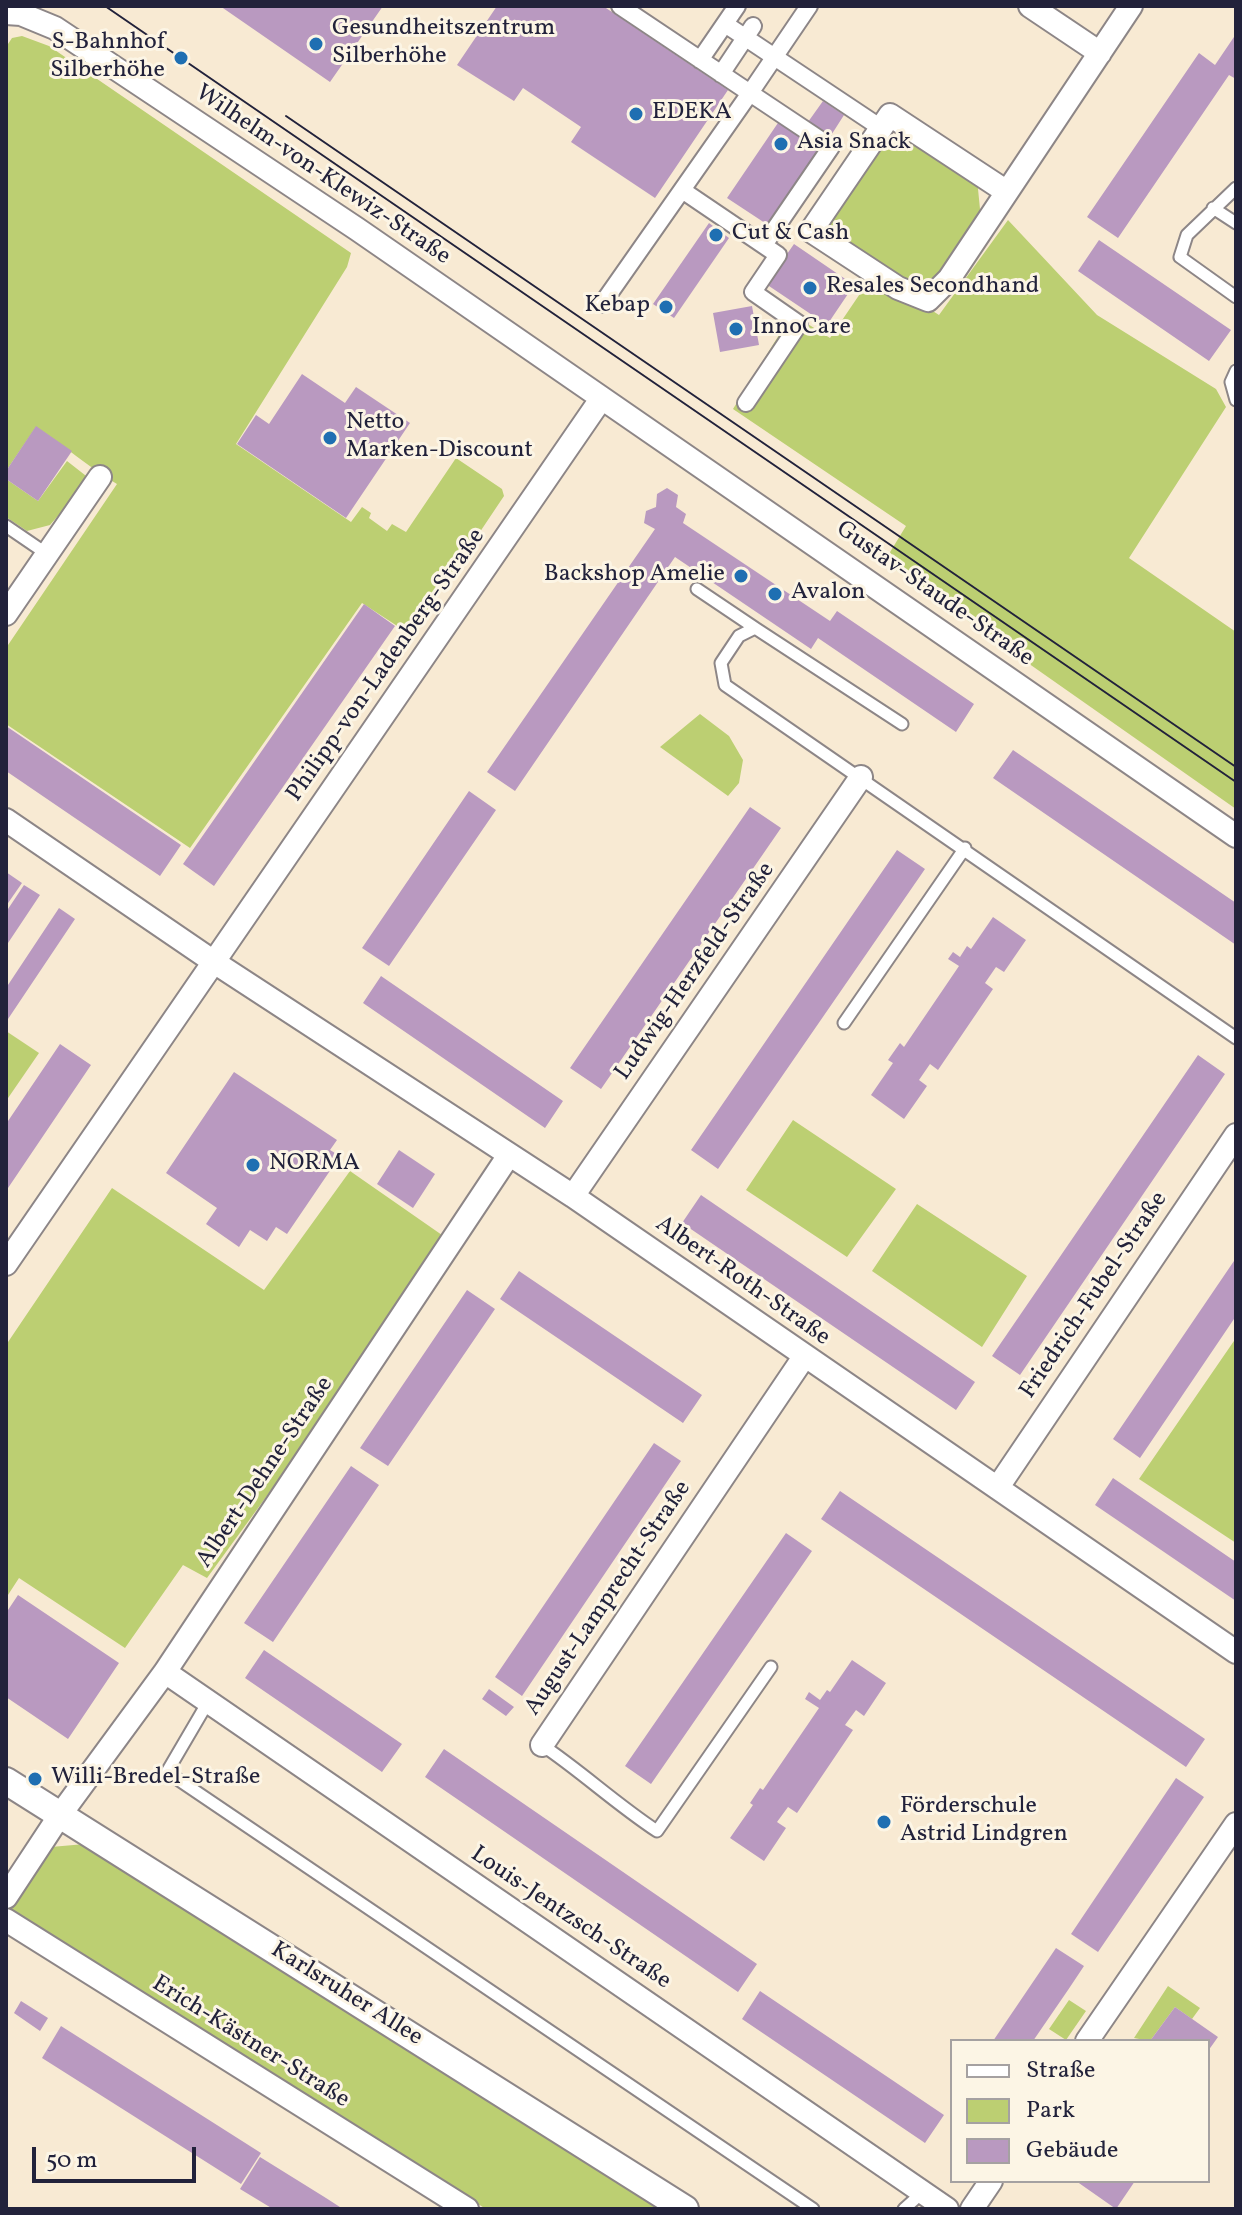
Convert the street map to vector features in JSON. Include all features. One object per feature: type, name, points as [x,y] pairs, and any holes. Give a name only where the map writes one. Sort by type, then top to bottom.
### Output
[{"type":"street","points":[[620,6],[831,147],[764,245]]},
{"type":"street","points":[[700,60],[737,6]]},
{"type":"street","points":[[602,304],[809,6]]},
{"type":"street","points":[[1030,6],[1100,53]]},
{"type":"street","points":[[1007,192],[890,115],[811,231],[898,288],[928,300],[949,279],[1100,53],[1131,6]]},
{"type":"street","name":"Wilhelm-von-Klewiz-Straße","points":[[6,13],[21,14],[55,28],[357,229],[601,399]]},
{"type":"street","points":[[725,24],[750,32],[775,55],[881,128]]},
{"type":"street","points":[[721,74],[750,32]]},
{"type":"street","points":[[682,190],[778,255],[753,292],[799,324],[746,403]]},
{"type":"street","name":"Gustav-Staude-Straße","points":[[601,399],[1236,836]]},
{"type":"street","name":"Philipp-von-Ladenberg-Straße","points":[[6,1264],[601,399]]},
{"type":"street","points":[[6,614],[100,477]]},
{"type":"street","name":"Ludwig-Herzfeld-Straße","points":[[573,1196],[861,777]]},
{"type":"street","name":"Albert-Roth-Straße","points":[[6,820],[214,962],[573,1196],[1236,1652]]},
{"type":"street","name":"Friedrich-Fubel-Straße","points":[[998,1487],[1236,1135]]},
{"type":"street","name":"Albert-Dehne-Straße","points":[[60,1815],[165,1672],[509,1155]]},
{"type":"street","name":"August-Lamprecht-Straße","points":[[542,1745],[804,1357]]},
{"type":"street","name":"Louis-Jentzsch-Straße","points":[[165,1672],[947,2209]]},
{"type":"street","name":"Karlsruher Allee","points":[[6,1781],[685,2209]]},
{"type":"street","points":[[6,1897],[60,1815]]},
{"type":"street","points":[[1088,2039],[1236,1824]]},
{"type":"street","name":"Erich-Kästner-Straße","points":[[6,1920],[467,2209]]},
{"type":"street","points":[[972,2209],[990,2183]]},
{"type":"lane","points":[[1236,188],[1187,235],[1180,257],[1236,297]]},
{"type":"lane","points":[[1213,208],[1236,223]]},
{"type":"lane","points":[[1236,371],[1231,382],[1236,400]]},
{"type":"lane","points":[[6,526],[47,554]]},
{"type":"lane","points":[[697,589],[902,724]]},
{"type":"lane","points":[[755,628],[739,636],[721,663],[725,685],[1236,1038]]},
{"type":"lane","points":[[844,1023],[965,848]]},
{"type":"lane","name":"August-Lamprecht-Straße","points":[[542,1745],[591,1778],[606,1797],[657,1831],[771,1667]]},
{"type":"lane","points":[[208,1702],[167,1772],[813,2209]]},
{"type":"lane","points":[[904,2209],[923,2192]]},
{"type":"green space","points":[[22,36],[49,46],[351,253],[347,267],[236,444],[351,522],[362,507],[371,513],[369,518],[387,531],[392,524],[406,532],[456,458],[502,489],[504,496],[411,635],[362,603],[190,848],[6,724],[6,648],[117,484],[36,427],[6,471],[6,47],[12,38]]},
{"type":"green space","points":[[893,136],[906,136],[977,179],[981,219],[944,272],[927,281],[903,280],[834,234],[830,222],[879,142]]},
{"type":"green space","points":[[1008,220],[1097,315],[1216,389],[1226,407],[1129,558],[1236,632],[1236,809],[884,562],[906,526],[733,409],[792,314],[830,338],[874,273],[939,315]]},
{"type":"green space","points":[[67,461],[90,479],[50,525],[27,531],[6,517],[6,479],[38,501]]},
{"type":"green space","points":[[700,714],[729,736],[743,760],[739,783],[728,796],[660,747]]},
{"type":"green space","points":[[6,1031],[39,1053],[6,1101]]},
{"type":"green space","points":[[793,1120],[896,1189],[847,1257],[746,1190]]},
{"type":"green space","points":[[350,1171],[452,1242],[207,1578],[183,1565],[125,1648],[19,1578],[6,1598],[6,1345],[112,1188],[264,1290]]},
{"type":"green space","points":[[917,1204],[1027,1276],[982,1347],[872,1271]]},
{"type":"green space","points":[[1236,1338],[1236,1543],[1139,1479]]},
{"type":"green space","points":[[85,1844],[666,2209],[486,2209],[10,1909],[51,1847]]},
{"type":"green space","points":[[1168,1986],[1200,2008],[1192,2019],[1175,2007],[1151,2039],[1134,2038]]},
{"type":"green space","points":[[1069,2000],[1086,2011],[1067,2039],[1049,2029]]},
{"type":"building","name":"Gesundheitszentrum Silberhöhe","points":[[220,6],[383,6],[330,82]]},
{"type":"building","name":"EDEKA","points":[[497,6],[603,6],[728,90],[655,198],[571,142],[581,127],[523,88],[514,101],[457,65]]},
{"type":"building","points":[[1236,34],[1236,79],[1229,75],[1118,238],[1087,217],[1199,53],[1215,65]]},
{"type":"building","points":[[823,101],[844,115],[830,137],[808,122]]},
{"type":"building","points":[[782,117],[823,144],[768,225],[727,198]]},
{"type":"building","points":[[709,223],[729,238],[674,318],[653,304]]},
{"type":"building","points":[[1099,240],[1231,330],[1209,361],[1078,271]]},
{"type":"building","points":[[794,244],[854,285],[827,325],[766,284]]},
{"type":"building","name":"InnoCare","points":[[752,306],[759,345],[720,352],[713,313]]},
{"type":"building","name":"Netto Marken-Discount","points":[[302,374],[345,403],[356,387],[410,423],[346,518],[237,444],[256,415],[269,424]]},
{"type":"building","points":[[36,426],[72,451],[38,501],[6,479],[6,471]]},
{"type":"building","points":[[667,488],[678,495],[676,507],[686,514],[683,523],[830,621],[837,611],[974,704],[956,732],[818,638],[811,649],[675,557],[515,791],[487,772],[655,529],[644,523],[646,511],[656,507],[657,494]]},
{"type":"building","points":[[364,604],[395,626],[214,886],[183,864]]},
{"type":"building","points":[[6,726],[181,845],[160,876],[6,771]]},
{"type":"building","points":[[1013,750],[1236,903],[1236,945],[993,778]]},
{"type":"building","points":[[469,791],[496,810],[389,966],[362,948]]},
{"type":"building","points":[[750,807],[781,828],[601,1089],[570,1068]]},
{"type":"building","points":[[897,850],[925,869],[718,1169],[691,1150]]},
{"type":"building","points":[[6,872],[22,883],[6,906]]},
{"type":"building","points":[[24,885],[40,895],[6,946],[6,912]]},
{"type":"building","points":[[59,908],[75,919],[6,1022],[6,988]]},
{"type":"building","points":[[993,917],[1026,940],[1004,972],[996,967],[985,983],[993,989],[938,1070],[930,1064],[919,1080],[927,1086],[904,1119],[871,1095],[893,1063],[888,1060],[900,1043],[904,1047],[959,966],[948,959],[953,952],[960,957],[967,946],[971,949]]},
{"type":"building","points":[[381,976],[563,1101],[545,1128],[363,1003]]},
{"type":"building","points":[[60,1044],[91,1065],[6,1191],[6,1124]]},
{"type":"building","points":[[1198,1055],[1225,1074],[1020,1375],[992,1356]]},
{"type":"building","name":"NORMA","points":[[234,1072],[337,1140],[330,1150],[340,1156],[287,1234],[276,1227],[267,1241],[250,1230],[239,1247],[206,1224],[217,1208],[166,1173]]},
{"type":"building","points":[[399,1150],[435,1174],[413,1208],[377,1184]]},
{"type":"building","points":[[701,1195],[975,1382],[956,1410],[682,1223]]},
{"type":"building","points":[[1236,1258],[1236,1316],[1140,1458],[1113,1439]]},
{"type":"building","points":[[519,1271],[702,1395],[683,1423],[500,1299]]},
{"type":"building","points":[[467,1290],[495,1309],[388,1466],[360,1448]]},
{"type":"building","points":[[654,1443],[681,1461],[522,1696],[495,1677]]},
{"type":"building","points":[[351,1466],[379,1485],[273,1642],[244,1623]]},
{"type":"building","points":[[1113,1478],[1236,1562],[1236,1601],[1095,1505]]},
{"type":"building","points":[[840,1491],[1205,1739],[1186,1767],[821,1519]]},
{"type":"building","points":[[786,1533],[812,1551],[651,1784],[625,1766]]},
{"type":"building","points":[[18,1595],[119,1663],[68,1739],[6,1697],[6,1613]]},
{"type":"building","points":[[264,1650],[402,1744],[382,1772],[245,1678]]},
{"type":"building","points":[[852,1660],[886,1683],[864,1716],[856,1710],[845,1725],[853,1730],[797,1813],[788,1807],[777,1822],[786,1828],[764,1861],[730,1838],[753,1805],[750,1803],[760,1788],[763,1790],[819,1708],[805,1699],[809,1692],[820,1700],[827,1690],[830,1692]]},
{"type":"building","points":[[489,1689],[514,1707],[506,1716],[482,1699]]},
{"type":"building","points":[[444,1749],[757,1964],[738,1992],[425,1777]]},
{"type":"building","points":[[1176,1778],[1204,1797],[1098,1952],[1071,1934]]},
{"type":"building","points":[[1056,1948],[1084,1966],[1034,2039],[994,2039]]},
{"type":"building","points":[[760,1991],[944,2115],[925,2143],[742,2019]]},
{"type":"building","points":[[21,2001],[48,2018],[40,2031],[14,2013]]},
{"type":"building","points":[[1175,2007],[1218,2037],[1210,2048],[1210,2039],[1151,2039]]},
{"type":"building","points":[[61,2026],[261,2153],[241,2184],[42,2058]]},
{"type":"building","points":[[260,2157],[343,2209],[273,2209],[240,2189]]},
{"type":"building","points":[[1079,2183],[1134,2183],[1116,2209]]},
{"type":"tram line","points":[[105,6],[1236,782]]},
{"type":"tram line","points":[[286,116],[1236,767]]},
{"type":"place","name":"Gesundheitszentrum Silberhöhe","points":[[316,44]]},
{"type":"place","name":"S-Bahnhof Silberhöhe","points":[[181,58]]},
{"type":"place","name":"EDEKA","points":[[636,114]]},
{"type":"place","name":"Asia Snack","points":[[781,144]]},
{"type":"place","name":"Cut & Cash","points":[[716,235]]},
{"type":"place","name":"Resales Secondhand","points":[[810,288]]},
{"type":"place","name":"Kebap","points":[[666,307]]},
{"type":"place","name":"InnoCare","points":[[736,329]]},
{"type":"place","name":"Netto Marken-Discount","points":[[330,438]]},
{"type":"place","name":"Backshop Amelie","points":[[741,576]]},
{"type":"place","name":"Avalon","points":[[775,594]]},
{"type":"place","name":"NORMA","points":[[253,1165]]},
{"type":"place","name":"Willi-Bredel-Straße","points":[[35,1779]]},
{"type":"place","name":"Förderschule Astrid Lindgren","points":[[884,1822]]}]
